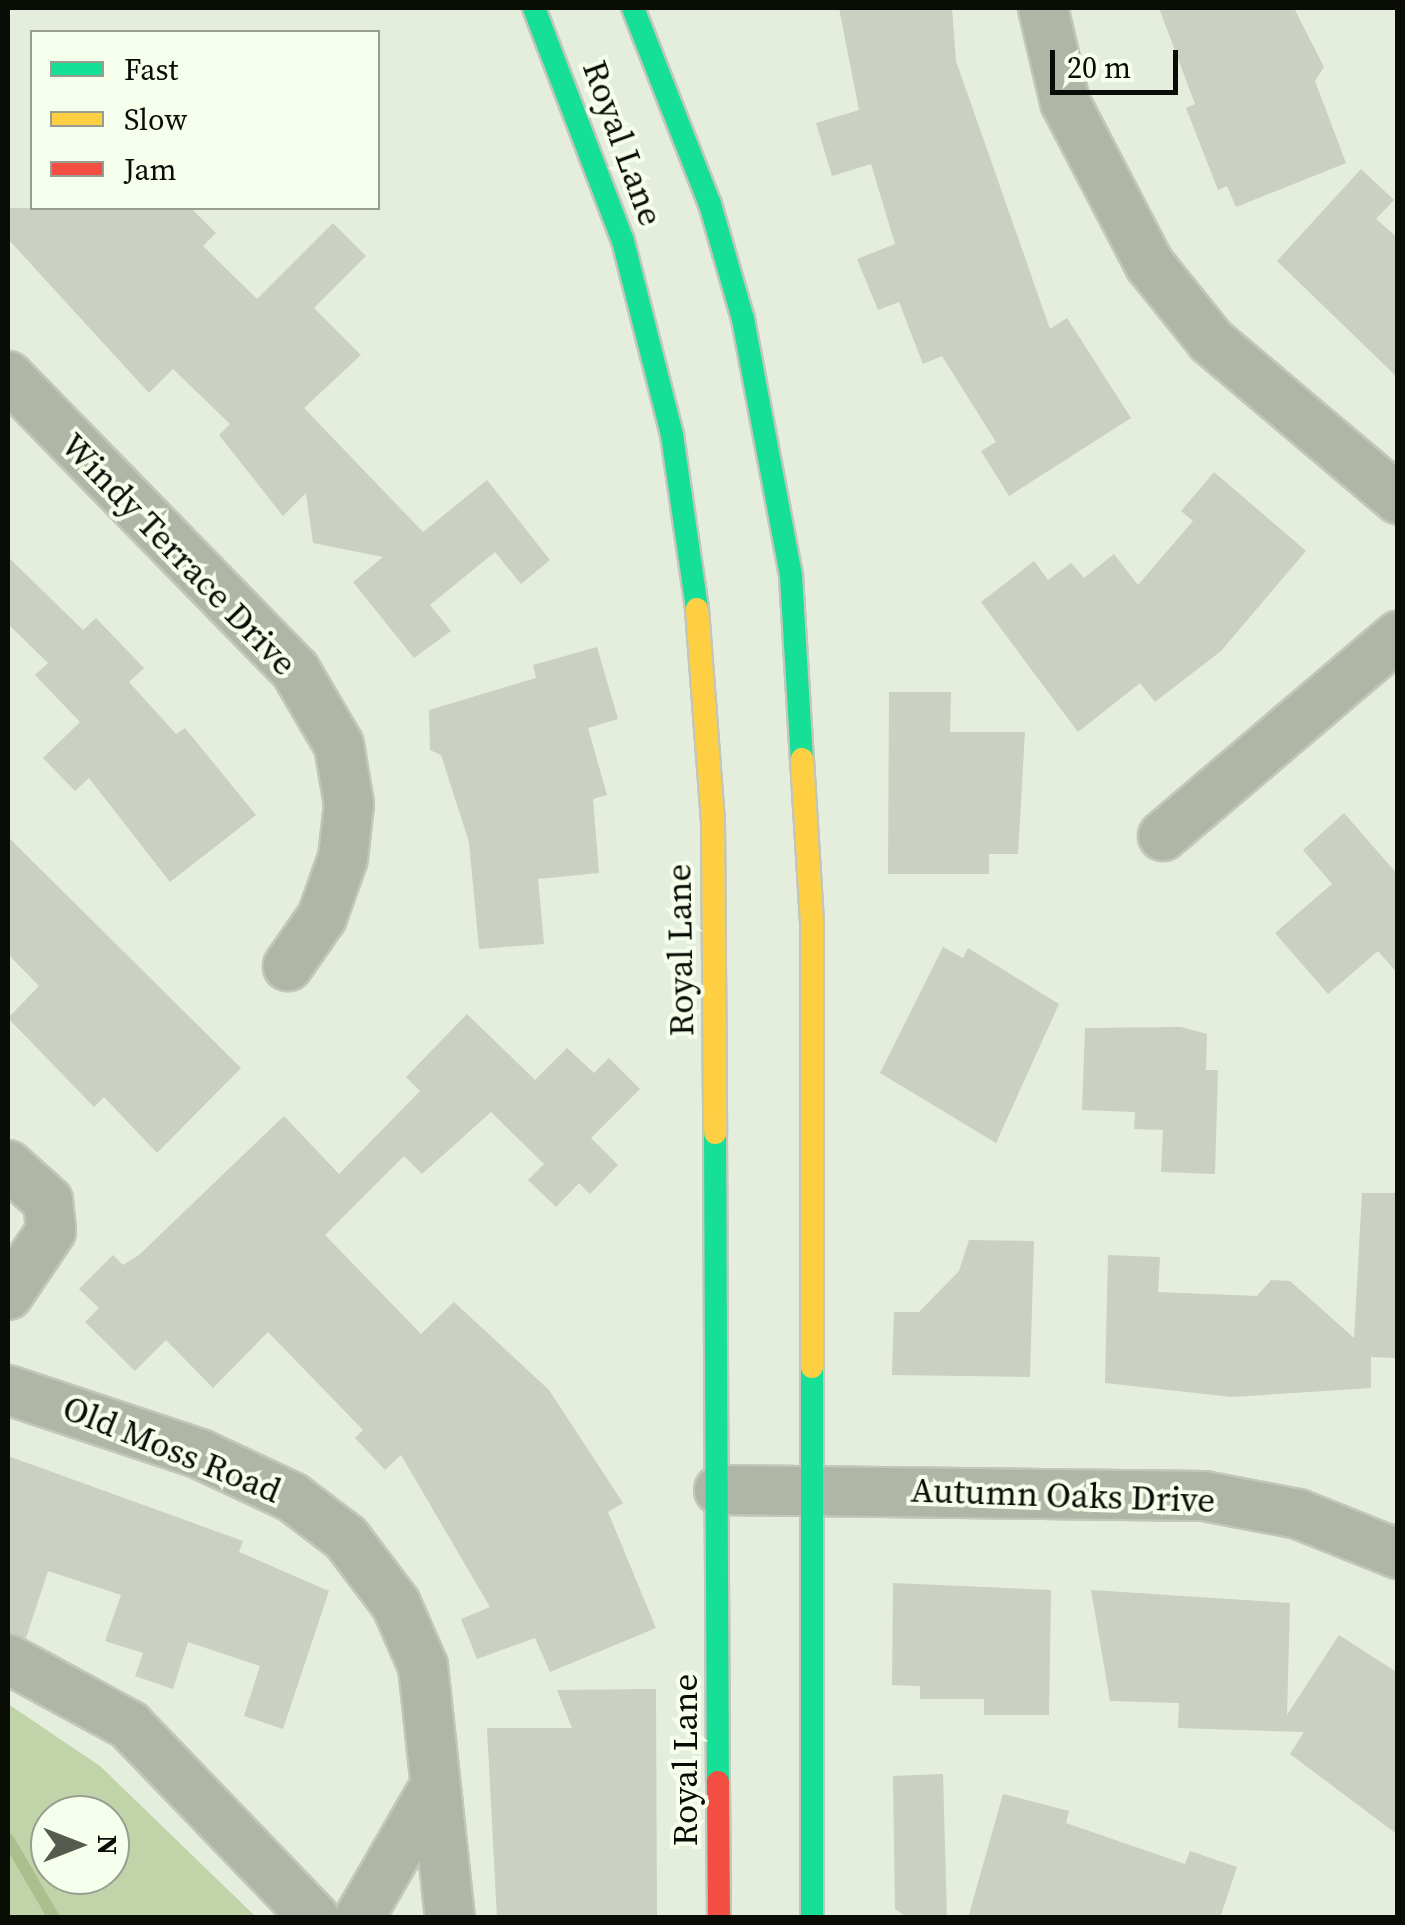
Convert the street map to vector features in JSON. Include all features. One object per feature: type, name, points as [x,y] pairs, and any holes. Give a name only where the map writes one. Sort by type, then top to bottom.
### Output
[{"type":"main road","name":"Royal Lane","points":[[534,8],[623,241],[672,434],[696,600],[714,820],[719,1918]]},
{"type":"main road","name":"Royal Lane","points":[[633,8],[710,204],[742,318],[792,576],[809,786],[815,1489],[812,1918]]},
{"type":"street","points":[[1043,8],[1065,102],[1150,265],[1211,341],[1398,499]]},
{"type":"street","name":"Windy Terrace Drive","points":[[8,376],[295,670],[338,745],[349,804],[344,858],[288,966]]},
{"type":"street","points":[[1163,836],[1398,636]]},
{"type":"street","points":[[8,1165],[48,1201],[51,1230],[8,1296]]},
{"type":"street","name":"Old Moss Road","points":[[8,1390],[200,1454],[292,1497],[346,1538],[396,1604],[423,1666],[431,1793],[451,1866],[450,1918]]},
{"type":"street","name":"Autumn Oaks Drive","points":[[719,1490],[1204,1496],[1298,1514],[1398,1554]]},
{"type":"street","points":[[8,1659],[129,1725],[315,1918]]},
{"type":"street","points":[[359,1918],[431,1793]]},
{"type":"green space","points":[[8,1704],[100,1766],[130,1795],[30,1795],[30,1895],[130,1895],[130,1795],[256,1917],[8,1917]]},
{"type":"building","points":[[839,8],[952,8],[956,61],[1050,329],[1067,318],[1131,418],[1009,496],[981,451],[996,442],[942,356],[923,364],[899,302],[878,310],[857,259],[895,244],[871,164],[832,176],[816,123],[859,110]]},
{"type":"building","points":[[1159,8],[1294,8],[1324,67],[1315,81],[1346,163],[1236,207],[1227,186],[1218,190],[1186,108],[1195,104]]},
{"type":"building","points":[[1361,169],[1394,200],[1376,219],[1398,238],[1398,378],[1277,261]]},
{"type":"building","points":[[8,208],[193,210],[216,233],[203,246],[257,299],[333,223],[366,256],[314,308],[361,355],[304,408],[423,532],[487,480],[550,560],[521,584],[495,552],[430,605],[451,631],[414,658],[353,582],[383,557],[313,543],[306,493],[283,516],[219,435],[230,424],[173,369],[149,393],[8,239]]},
{"type":"building","points":[[1214,472],[1306,551],[1221,651],[1155,702],[1140,683],[1078,732],[981,602],[1034,561],[1048,580],[1071,563],[1084,578],[1114,554],[1138,585],[1193,521],[1181,511]]},
{"type":"building","points":[[8,557],[83,630],[96,618],[144,668],[129,682],[176,734],[185,728],[256,815],[170,882],[89,778],[75,791],[43,758],[80,722],[35,675],[48,663],[8,624]]},
{"type":"building","points":[[597,647],[618,719],[588,728],[607,795],[593,799],[599,873],[538,879],[544,944],[479,949],[469,842],[441,755],[430,750],[429,710],[536,678],[533,665]]},
{"type":"building","points":[[889,692],[951,692],[950,732],[1025,732],[1018,854],[989,854],[989,874],[888,874]]},
{"type":"building","points":[[1344,813],[1398,875],[1398,974],[1378,951],[1328,994],[1275,933],[1332,884],[1303,850]]},
{"type":"building","points":[[8,837],[241,1068],[157,1153],[104,1097],[94,1107],[8,1018],[39,986],[8,954]]},
{"type":"building","points":[[943,947],[963,958],[968,948],[1059,1004],[996,1143],[880,1073]]},
{"type":"building","points":[[467,1014],[535,1080],[567,1048],[594,1073],[609,1058],[640,1089],[591,1138],[618,1165],[590,1194],[579,1183],[556,1207],[528,1180],[544,1164],[491,1112],[422,1174],[404,1156],[325,1235],[421,1334],[454,1302],[549,1390],[623,1503],[608,1512],[656,1628],[550,1672],[535,1638],[477,1659],[461,1619],[490,1607],[401,1455],[385,1470],[355,1438],[363,1430],[268,1332],[213,1388],[166,1340],[135,1371],[85,1322],[99,1308],[79,1289],[113,1255],[123,1265],[139,1255],[284,1116],[339,1174],[420,1091],[406,1077]]},
{"type":"building","points":[[1181,1027],[1207,1034],[1206,1070],[1218,1070],[1215,1174],[1161,1172],[1163,1130],[1134,1129],[1135,1112],[1082,1110],[1085,1028]]},
{"type":"building","points":[[1362,1193],[1398,1193],[1395,1358],[1371,1357],[1371,1388],[1232,1397],[1105,1383],[1108,1255],[1160,1257],[1158,1292],[1257,1296],[1271,1280],[1290,1281],[1354,1338]]},
{"type":"building","points":[[969,1240],[1034,1241],[1030,1377],[892,1375],[894,1312],[919,1312],[959,1271]]},
{"type":"building","points":[[8,1456],[243,1541],[239,1552],[329,1591],[283,1729],[244,1716],[260,1666],[188,1642],[173,1689],[135,1676],[143,1653],[105,1641],[121,1595],[48,1571],[26,1638],[8,1632]]},
{"type":"building","points":[[893,1583],[1051,1590],[1049,1715],[984,1715],[984,1699],[920,1699],[920,1686],[892,1685]]},
{"type":"building","points":[[1091,1590],[1290,1603],[1287,1715],[1339,1635],[1398,1673],[1398,1835],[1290,1754],[1304,1732],[1178,1728],[1179,1703],[1110,1701]]},
{"type":"building","points":[[656,1689],[657,1918],[497,1918],[487,1728],[572,1728],[557,1690]]},
{"type":"building","points":[[943,1774],[947,1918],[908,1918],[895,1909],[893,1776]]},
{"type":"building","points":[[1003,1794],[1069,1811],[1066,1823],[1185,1864],[1190,1851],[1237,1867],[1220,1918],[968,1918]]},
{"type":"waterway","points":[[8,1839],[54,1918]]},
{"type":"traffic: fast","points":[[534,8],[623,241],[672,435],[697,609]]},
{"type":"traffic: fast","points":[[633,8],[710,204],[743,319],[791,576],[802,759]]},
{"type":"traffic: fast","points":[[715,1133],[718,1782]]},
{"type":"traffic: fast","points":[[812,1367],[812,1918]]},
{"type":"traffic: slow","points":[[697,609],[713,820],[715,1133]]},
{"type":"traffic: slow","points":[[802,759],[812,922],[812,1367]]},
{"type":"traffic: jam","points":[[718,1782],[719,1918]]}]
